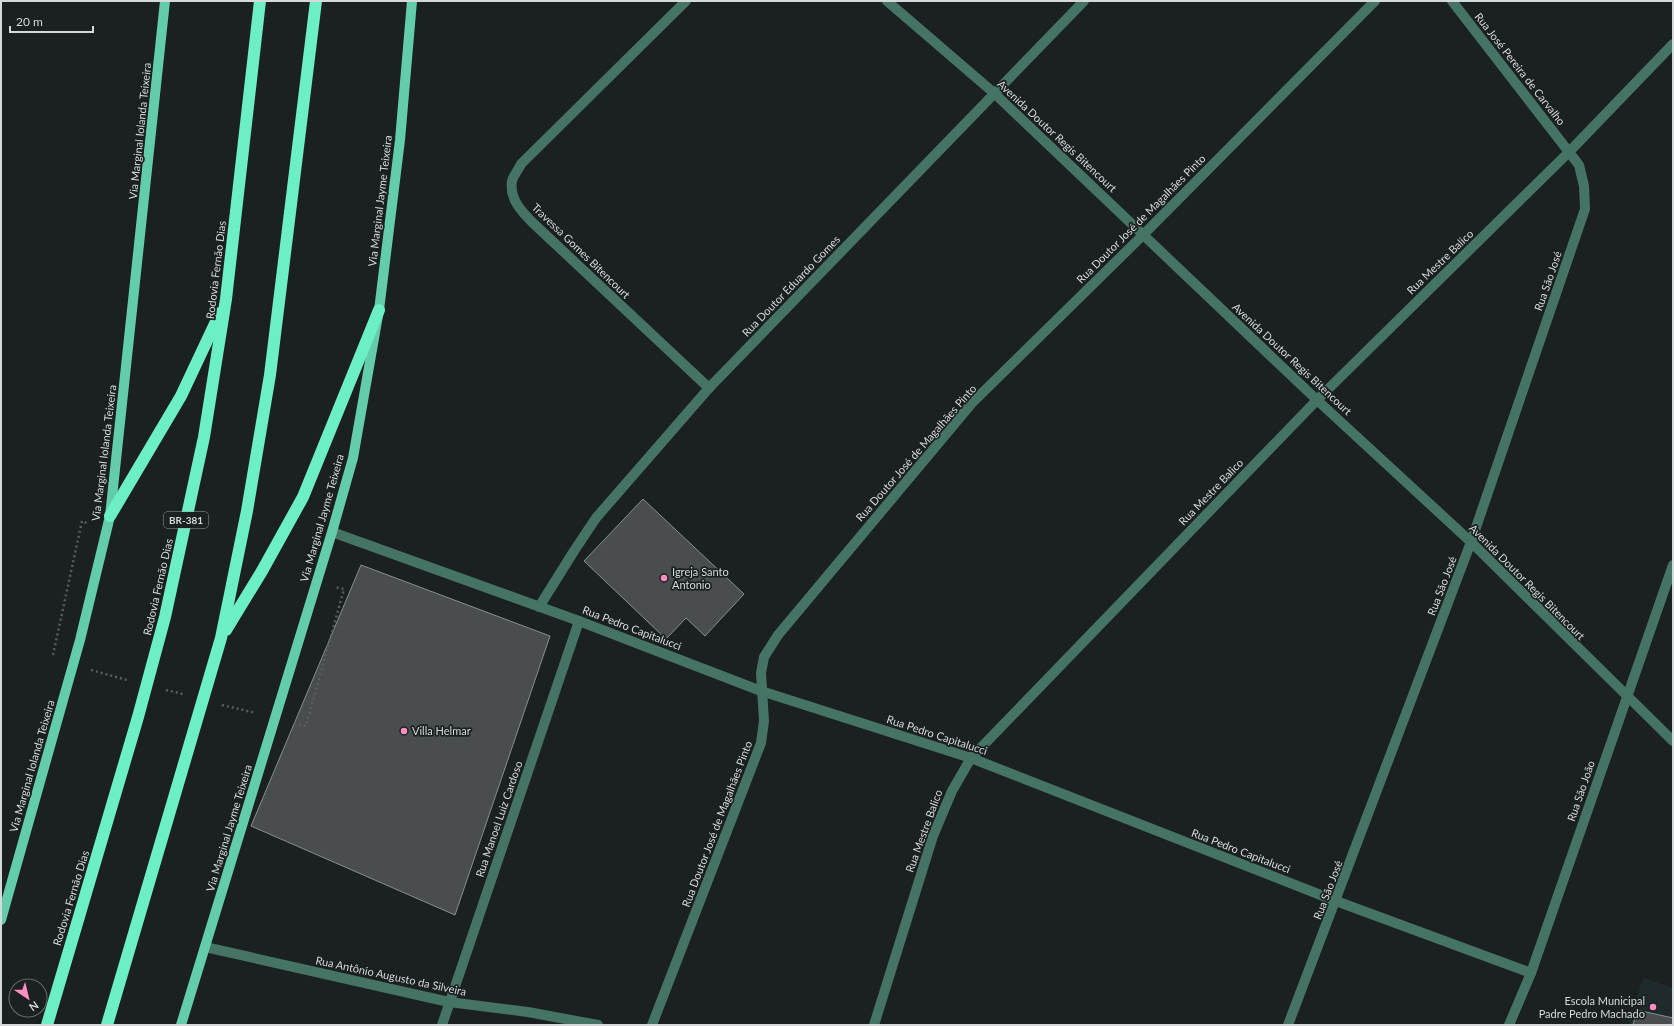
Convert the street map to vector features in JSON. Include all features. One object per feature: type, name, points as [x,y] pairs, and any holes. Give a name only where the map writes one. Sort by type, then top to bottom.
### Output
[{"type":"highway","name":"Rodovia Fernão Dias","points":[[48,1025],[132,739],[165,617],[204,437],[226,299],[260,1]]},
{"type":"highway","points":[[107,1025],[222,638],[247,511],[270,375],[316,1]]},
{"type":"highway","points":[[110,516],[181,396],[226,299]]},
{"type":"highway","points":[[222,638],[262,571],[303,496],[379,310]]},
{"type":"main road","name":"Via Marginal Iolanda Teixeira","points":[[1,920],[80,640],[110,516],[165,1]]},
{"type":"main road","name":"Via Marginal Jayme Teixeira","points":[[180,1025],[332,532],[353,458],[379,310],[400,140],[412,1]]},
{"type":"street","name":"Travessa Gomes Bitencourt","points":[[686,1],[521,164],[512,180],[512,195],[520,210],[533,223],[709,388]]},
{"type":"street","name":"Avenida Doutor Regis Bitencourt","points":[[887,1],[994,92],[1316,400],[1471,542],[1673,741]]},
{"type":"street","name":"Rua Doutor Eduardo Gomes","points":[[539,607],[596,518],[709,388],[994,92],[1084,1]]},
{"type":"street","name":"Rua Doutor José de Magalhães Pinto","points":[[652,1025],[761,743],[764,721],[761,673],[764,657],[778,635],[972,403],[1375,1]]},
{"type":"street","name":"Rua José Pereira de Carvalho","points":[[1452,1],[1569,152]]},
{"type":"street","name":"Rua Mestre Balico","points":[[874,1025],[933,836],[952,790],[971,758],[1316,400],[1569,152],[1673,44]]},
{"type":"street","name":"Rua São José","points":[[1288,1025],[1471,542],[1585,209],[1584,186],[1580,165],[1569,152]]},
{"type":"street","name":"Rua Pedro Capitalucci","points":[[332,532],[579,621],[761,691],[971,758],[1336,901],[1531,973]]},
{"type":"street","name":"Rua São João","points":[[1509,1025],[1531,973],[1626,696],[1673,565]]},
{"type":"street","name":"Rua Manoel Luiz Cardoso","points":[[442,1025],[579,621]]},
{"type":"street","name":"Rua Antônio Augusto da Silveira","points":[[205,947],[449,1002],[528,1012],[598,1025]]},
{"type":"path","points":[[52,660],[82,521],[92,525]]},
{"type":"path","points":[[290,722],[306,726],[344,589],[333,586],[330,593]]},
{"type":"path","points":[[91,670],[129,680]]},
{"type":"path","points":[[160,688],[190,696]]},
{"type":"path","points":[[221,704],[260,714]]},
{"type":"shaded area","name":"Escola Municipal Padre Pedro Machado","points":[[1643,978],[1673,988],[1673,1025],[1628,1025]]},
{"type":"building","name":"Igreja Santo Antonio","points":[[643,499],[744,594],[705,636],[686,618],[666,639],[584,561]]},
{"type":"building","name":"Villa Helmar","points":[[361,565],[550,636],[455,915],[251,826]]},
{"type":"building","points":[[1637,1010],[1673,1018],[1673,1025],[1633,1025]]},
{"type":"place","name":"Igreja Santo Antonio","points":[[664,578]]},
{"type":"place","name":"Villa Helmar","points":[[404,731]]},
{"type":"place","name":"Escola Municipal Padre Pedro Machado","points":[[1653,1007]]}]
